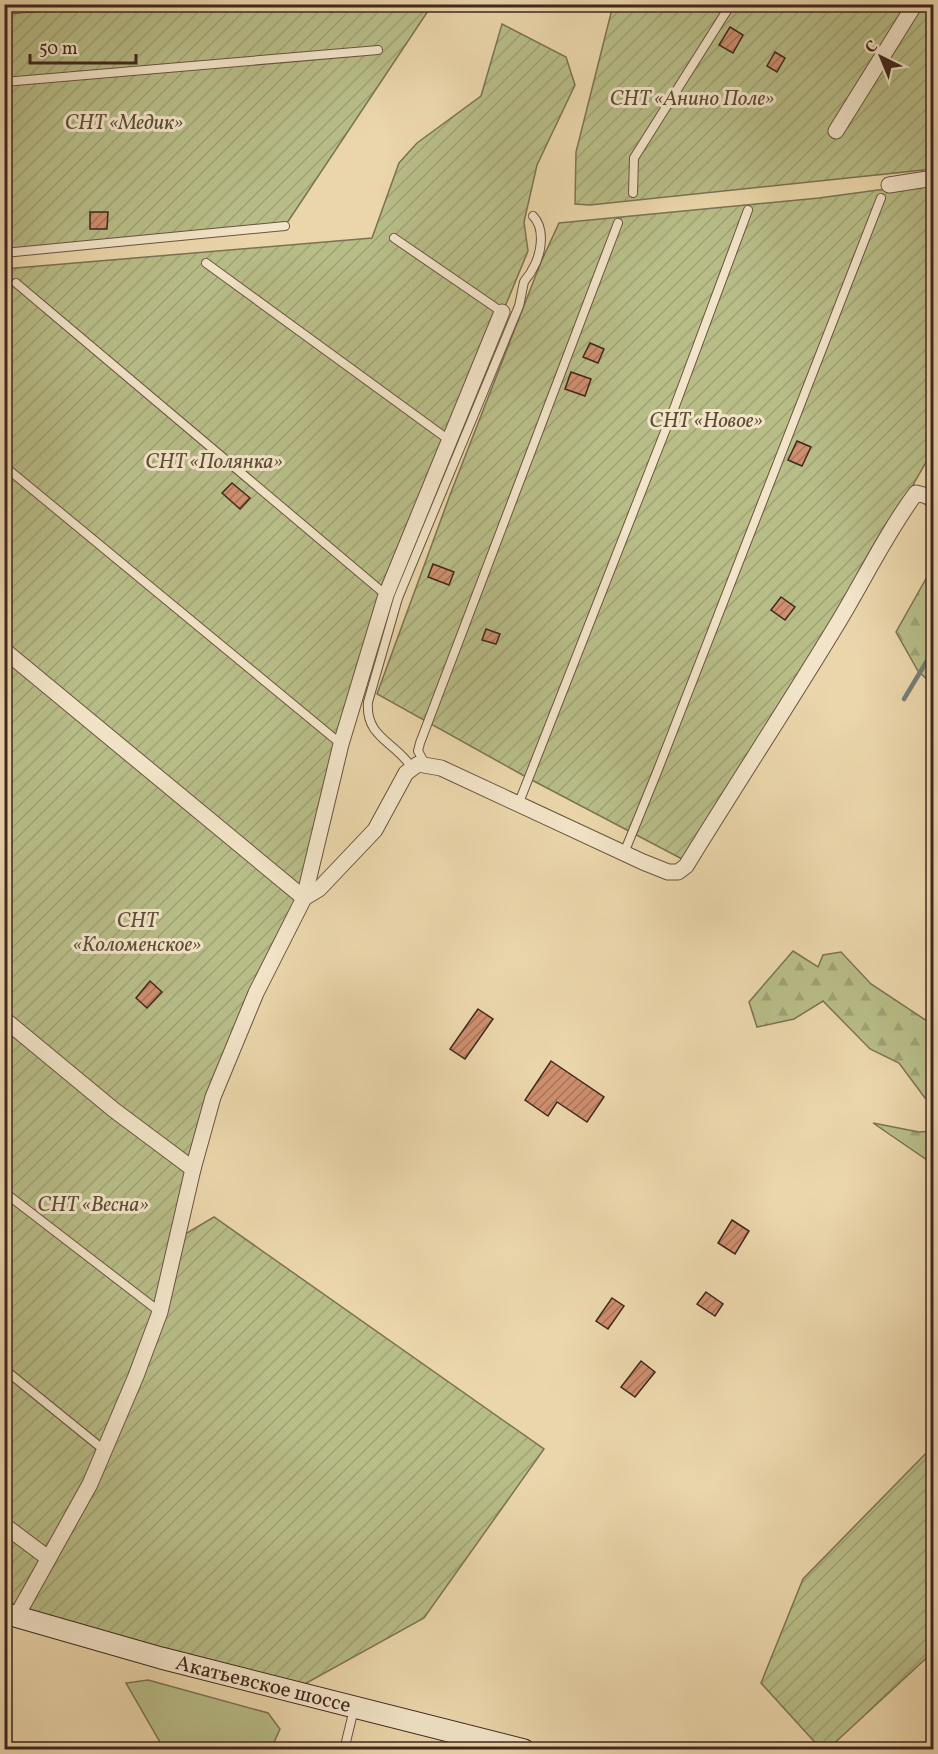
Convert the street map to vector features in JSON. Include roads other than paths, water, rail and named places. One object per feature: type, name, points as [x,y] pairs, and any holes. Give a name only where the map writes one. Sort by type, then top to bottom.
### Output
[{"type":"main road","name":"Акатьевское шоссе","points":[[12,1611],[161,1658],[355,1708],[455,1741],[519,1749]]},
{"type":"street","points":[[836,132],[915,4]]},
{"type":"street","points":[[885,191],[933,178]]},
{"type":"street","points":[[12,1611],[48,1558],[90,1484],[160,1312],[193,1169],[213,1097],[256,993],[304,898],[341,744],[386,595],[502,312]]},
{"type":"street","points":[[304,898],[319,890],[375,830],[406,773],[418,766],[441,768],[624,853],[668,872],[678,873],[686,866],[838,623],[897,519],[915,493],[927,496],[933,501]]},
{"type":"street","points":[[4,650],[304,898]]},
{"type":"street","points":[[4,1019],[114,1110],[193,1169]]},
{"type":"street","points":[[4,1524],[48,1558]]},
{"type":"lane","points":[[4,10],[70,4]]},
{"type":"lane","points":[[633,193],[634,158],[731,4]]},
{"type":"lane","points":[[4,82],[378,50]]},
{"type":"lane","points":[[624,853],[885,191]]},
{"type":"lane","points":[[518,805],[679,395],[748,210]]},
{"type":"lane","points":[[418,766],[406,759],[375,731],[368,717],[368,702],[398,598],[519,306],[525,280],[538,256],[539,222],[533,216]]},
{"type":"lane","points":[[418,766],[420,743],[618,224]]},
{"type":"lane","points":[[4,253],[285,226]]},
{"type":"lane","points":[[394,238],[502,312]]},
{"type":"lane","points":[[206,263],[449,440]]},
{"type":"lane","points":[[16,283],[386,595]]},
{"type":"lane","points":[[4,466],[341,744]]},
{"type":"lane","points":[[4,1192],[160,1312]]},
{"type":"lane","points":[[4,1369],[104,1450]]},
{"type":"lane","points":[[344,1749],[355,1708]]},
{"type":"waterway","points":[[904,699],[934,649]]},
{"type":"park label","name":"СНТ «Анино Поле»","points":[[692,99]]},
{"type":"park label","name":"СНТ «Медик»","points":[[124,123]]},
{"type":"park label","name":"СНТ «Новое»","points":[[706,421]]},
{"type":"park label","name":"СНТ «Полянка»","points":[[214,462]]},
{"type":"park label","name":"СНТ «Коломенское»","points":[[137,933]]},
{"type":"park label","name":"СНТ «Весна»","points":[[93,1205]]}]
